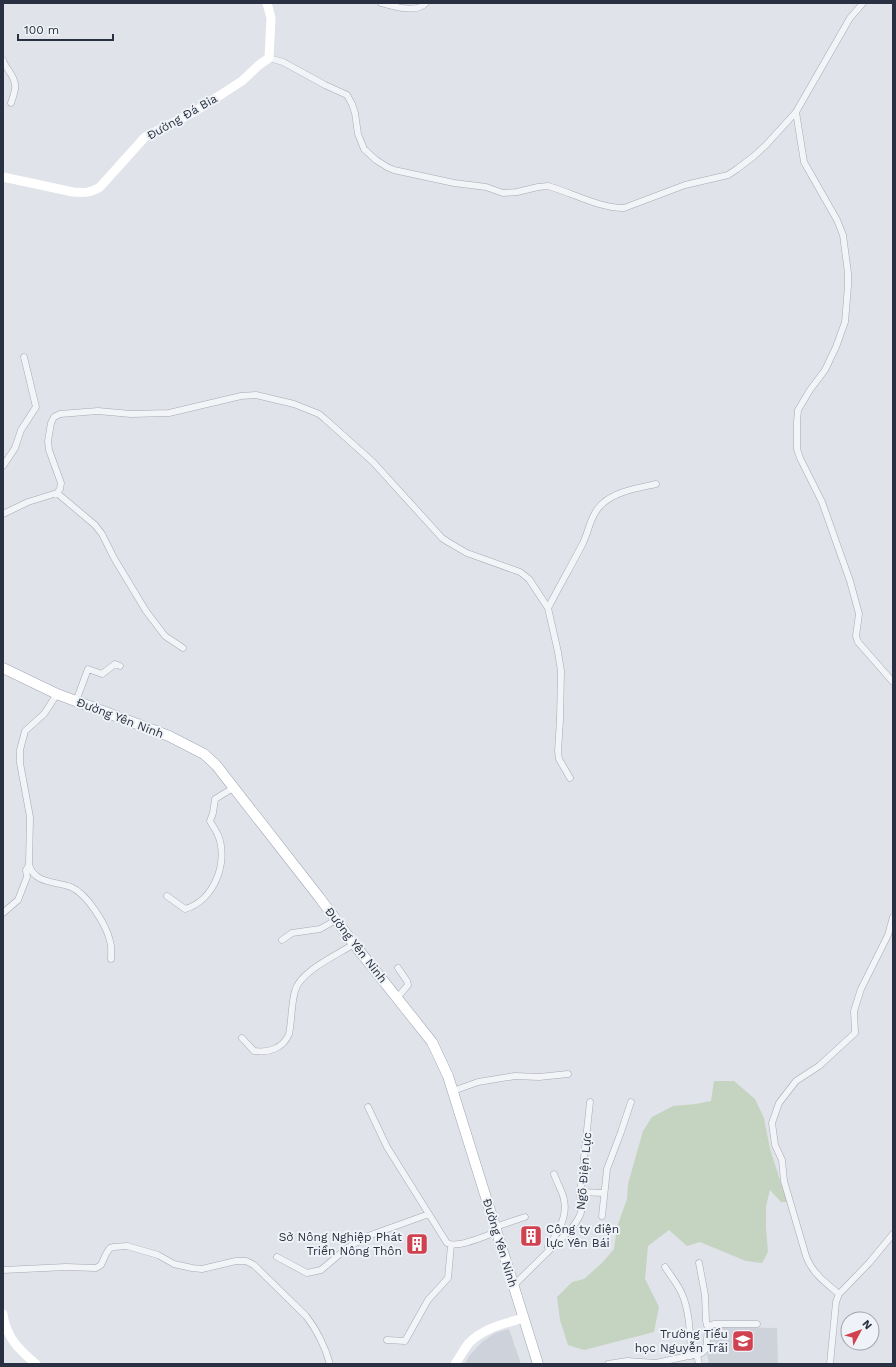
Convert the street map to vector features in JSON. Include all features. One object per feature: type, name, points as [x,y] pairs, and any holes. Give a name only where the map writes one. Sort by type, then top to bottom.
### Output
[{"type":"main road","name":"Đường Yên Ninh","points":[[3,668],[57,694],[169,736],[204,754],[216,765],[354,944],[432,1042],[448,1076],[453,1091],[538,1364]]},
{"type":"street","points":[[267,3],[271,18],[269,58],[281,61],[325,85],[342,92],[350,99],[355,113],[358,134],[364,149],[376,160],[387,167],[394,170],[454,183],[486,187],[503,193],[517,192],[538,186],[548,186],[603,205],[624,208],[685,185],[733,172],[766,145],[796,112],[850,18],[863,3]]},
{"type":"street","points":[[381,3],[414,9],[425,5],[426,3]]},
{"type":"street","name":"Đường Đá Bia","points":[[3,177],[72,192],[84,193],[95,190],[100,187],[145,137],[194,112],[242,81],[269,58]]},
{"type":"street","points":[[3,60],[14,78],[16,85],[11,103]]},
{"type":"street","points":[[796,112],[804,162],[837,220],[843,235],[848,273],[845,322],[836,347],[825,370],[810,390],[798,410],[797,449],[822,502],[850,581],[859,614],[856,636],[858,642],[893,682]]},
{"type":"street","points":[[3,466],[15,448],[21,430],[36,407],[24,357]]},
{"type":"street","points":[[3,514],[28,502],[57,493],[60,489],[61,483],[49,450],[48,441],[50,423],[54,417],[60,414],[98,411],[131,414],[169,413],[241,396],[256,395],[294,404],[318,414],[348,438],[390,480],[442,538],[467,553],[520,572],[529,579],[548,608],[558,652],[561,671],[558,751],[559,759],[570,778]]},
{"type":"street","points":[[548,608],[583,544],[592,520],[602,504],[611,497],[626,491],[656,484]]},
{"type":"street","points":[[57,493],[95,525],[102,534],[114,558],[146,611],[166,636],[183,648]]},
{"type":"street","points":[[76,701],[88,669],[102,674],[115,664],[120,666]]},
{"type":"street","points":[[57,694],[48,710],[25,731],[20,750],[20,763],[30,817],[29,865],[32,872],[40,879],[70,887],[81,893],[88,900],[108,933],[111,943],[110,960]]},
{"type":"street","points":[[167,896],[185,909],[206,897],[210,892],[219,872],[221,850],[218,835],[210,821],[214,813],[215,799],[233,788]]},
{"type":"street","points":[[3,913],[18,900],[27,877],[26,870],[29,865]]},
{"type":"street","points":[[839,1294],[815,1273],[809,1264],[784,1182],[782,1160],[775,1145],[772,1123],[779,1103],[796,1081],[819,1066],[855,1033],[854,1011],[856,1004],[861,989],[890,935],[893,917]]},
{"type":"street","points":[[282,940],[292,933],[320,929],[336,920]]},
{"type":"street","points":[[242,1038],[254,1051],[261,1052],[271,1050],[282,1045],[289,1034],[294,993],[301,979],[310,971],[354,944]]},
{"type":"street","points":[[397,998],[408,985],[398,968]]},
{"type":"street","points":[[453,1091],[478,1082],[515,1076],[568,1074]]},
{"type":"street","name":"Ngõ Điện Lực","points":[[513,1286],[571,1229],[579,1219],[583,1206],[580,1195],[590,1102]]},
{"type":"street","points":[[602,1216],[607,1169],[622,1132],[631,1102]]},
{"type":"street","points":[[368,1107],[387,1147],[445,1241],[451,1245],[460,1244],[525,1217]]},
{"type":"street","points":[[540,1259],[558,1232],[565,1209],[564,1201],[554,1174]]},
{"type":"street","points":[[581,1192],[604,1193]]},
{"type":"street","points":[[277,1257],[307,1274],[321,1270],[347,1248],[368,1236],[429,1214]]},
{"type":"street","points":[[830,1364],[836,1302],[839,1294],[869,1264],[893,1234]]},
{"type":"street","points":[[387,1340],[405,1341],[428,1300],[448,1278],[451,1245]]},
{"type":"street","points":[[3,1270],[66,1267],[96,1268],[101,1266],[108,1250],[114,1247],[127,1246],[158,1255],[174,1264],[196,1269],[236,1261],[246,1261],[254,1265],[312,1323],[327,1354],[330,1364]]},
{"type":"street","points":[[608,1364],[627,1361],[656,1363],[702,1354],[706,1350],[708,1329],[706,1321],[705,1295],[699,1263]]},
{"type":"street","points":[[665,1267],[681,1292],[687,1310],[694,1355],[699,1364]]},
{"type":"street","points":[[3,1314],[6,1327],[12,1341],[36,1364]]},
{"type":"street","points":[[455,1364],[476,1336],[490,1329],[523,1318]]},
{"type":"street","points":[[708,1329],[709,1326],[714,1324],[757,1324]]},
{"type":"shaded area","name":"Trường Tiểu học Nguyễn Trãi","points":[[712,1327],[777,1328],[778,1364],[702,1364],[709,1362],[707,1355]]},
{"type":"shaded area","points":[[509,1329],[521,1364],[465,1364],[469,1356],[482,1342],[495,1333]]},
{"type":"green space","points":[[714,1081],[734,1081],[755,1099],[764,1118],[770,1149],[787,1202],[781,1202],[770,1190],[766,1206],[768,1252],[762,1263],[746,1261],[700,1242],[687,1246],[669,1230],[648,1246],[645,1279],[659,1307],[654,1332],[584,1350],[568,1345],[560,1320],[557,1297],[572,1282],[584,1279],[602,1263],[614,1249],[617,1227],[627,1199],[628,1184],[643,1131],[652,1117],[673,1106],[711,1101]]},
{"type":"place","name":"Công ty điện lực Yên Bái","points":[[531,1236]]},
{"type":"place","name":"Sở Nông Nghiệp Phát Triển Nông Thôn","points":[[417,1244]]},
{"type":"place","name":"Trường Tiểu học Nguyễn Trãi","points":[[743,1341]]}]
